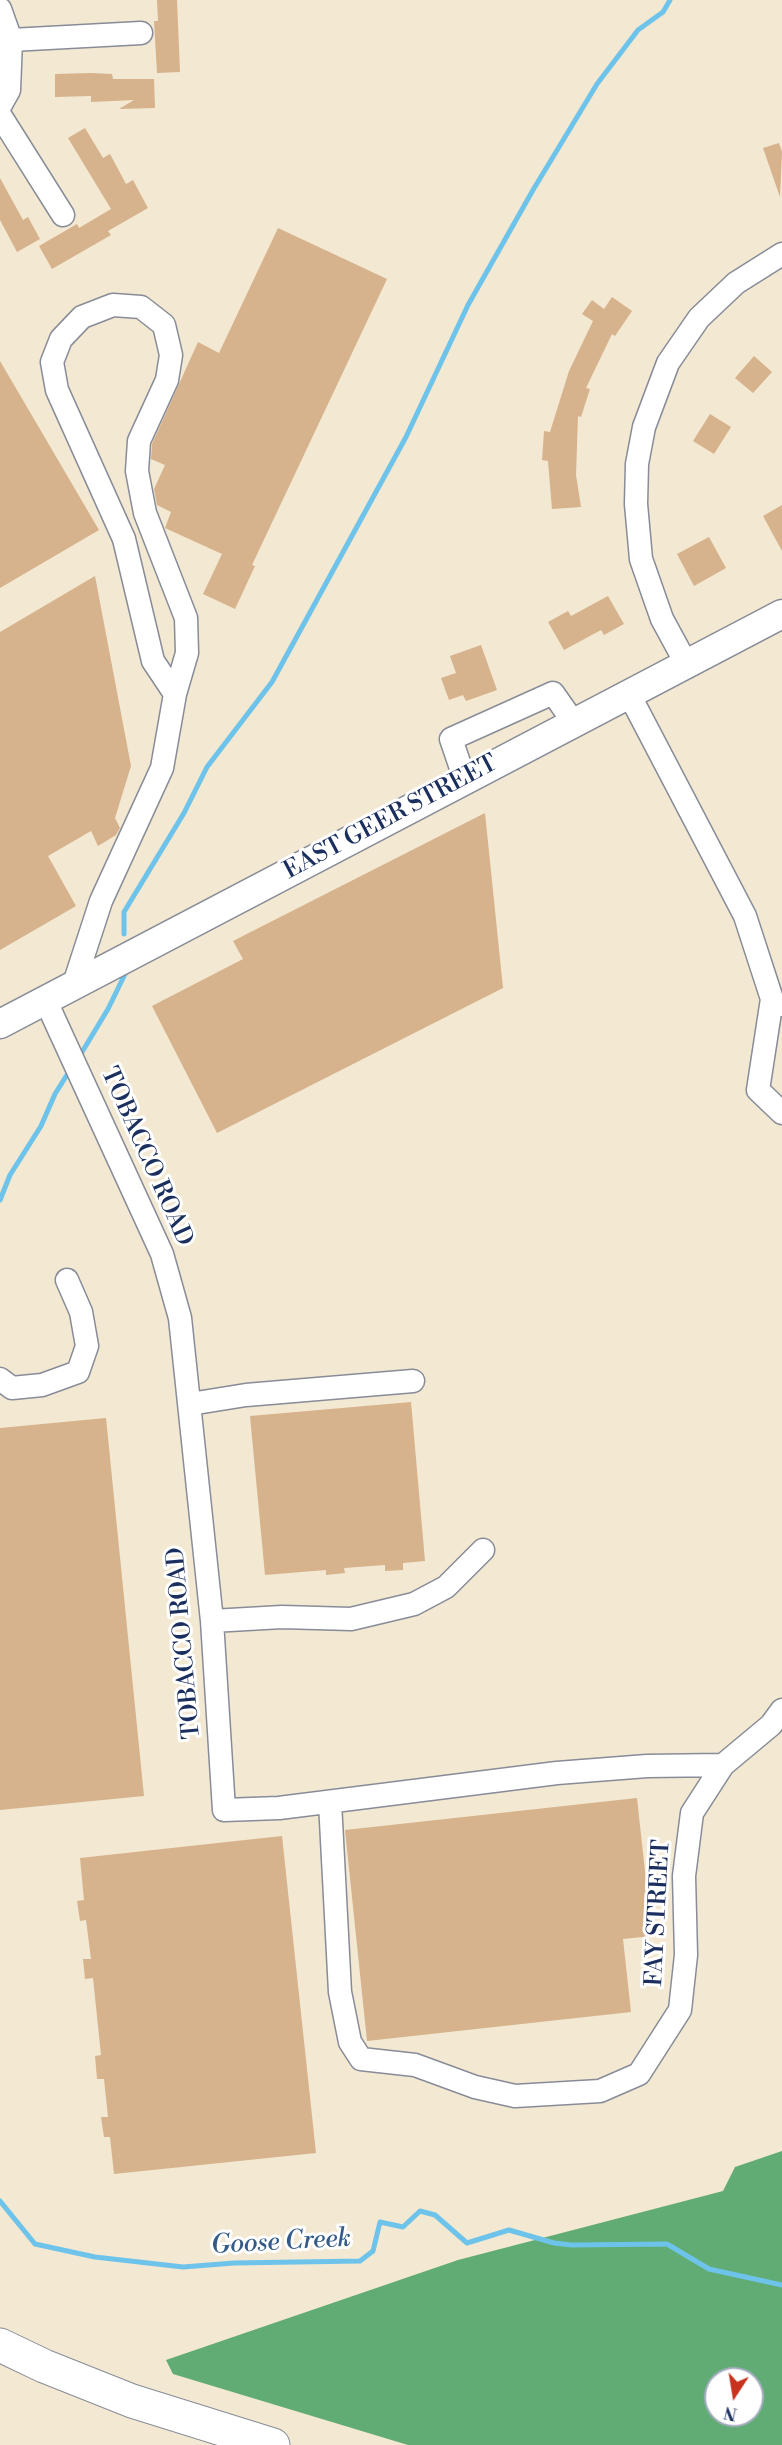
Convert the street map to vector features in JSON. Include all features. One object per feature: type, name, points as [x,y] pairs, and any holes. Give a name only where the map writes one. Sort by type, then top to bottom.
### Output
[{"type":"highway","points":[[0,2345],[44,2366],[132,2401],[273,2445]]},
{"type":"main road","name":"EAST GEER STREET","points":[[0,1024],[782,614]]},
{"type":"street","points":[[0,9],[11,40],[9,90],[0,106]]},
{"type":"street","points":[[11,40],[141,33]]},
{"type":"street","points":[[0,115],[63,215]]},
{"type":"street","points":[[687,664],[662,619],[641,559],[636,504],[637,464],[644,427],[668,363],[699,318],[736,283],[782,254]]},
{"type":"street","points":[[74,984],[100,901],[162,768],[175,694],[187,652],[186,618],[145,513],[137,471],[139,441],[166,380],[171,356],[164,325],[141,307],[113,305],[82,318],[61,339],[52,362],[57,390],[124,539],[153,661],[175,694]]},
{"type":"street","points":[[465,780],[451,739],[553,693],[574,723]]},
{"type":"street","points":[[629,694],[745,916],[777,1002],[758,1090],[782,1113]]},
{"type":"street","name":"TOBACCO ROAD","points":[[45,999],[162,1254],[180,1318],[212,1620],[224,1810],[330,1802],[557,1773],[647,1766],[723,1765]]},
{"type":"street","points":[[0,1379],[12,1388],[42,1385],[78,1372],[87,1346],[81,1312],[67,1280]]},
{"type":"street","points":[[190,1404],[246,1395],[413,1381]]},
{"type":"street","points":[[212,1620],[282,1617],[351,1618],[414,1604],[446,1587],[483,1550]]},
{"type":"street","name":"FAY STREET","points":[[330,1802],[340,1992],[350,2042],[361,2059],[415,2066],[475,2087],[515,2096],[600,2091],[639,2074],[662,2042],[680,2010],[684,1993],[686,1955],[684,1876],[692,1813],[723,1765],[771,1725],[782,1710]]},
{"type":"green space","points":[[782,2151],[782,2445],[408,2445],[173,2374],[166,2360],[458,2260],[723,2191],[735,2167]]},
{"type":"building","points":[[157,0],[177,0],[180,72],[157,73],[154,21],[158,21]]},
{"type":"building","points":[[55,74],[112,74],[113,79],[154,79],[155,108],[119,109],[134,100],[91,102],[91,96],[55,97]]},
{"type":"building","points":[[85,128],[103,158],[110,154],[126,184],[133,180],[148,208],[108,231],[111,235],[52,269],[39,246],[77,224],[79,228],[111,209],[68,138]]},
{"type":"building","points":[[779,143],[782,152],[780,197],[763,148]]},
{"type":"building","points":[[0,178],[23,220],[28,217],[40,239],[17,252],[0,220]]},
{"type":"building","points":[[278,228],[387,279],[252,565],[255,566],[235,609],[203,594],[222,554],[165,528],[171,512],[157,505],[154,489],[165,465],[151,459],[152,444],[198,342],[219,353]]},
{"type":"building","points":[[612,297],[632,311],[615,336],[612,334],[586,388],[590,389],[581,417],[578,416],[576,475],[581,507],[552,509],[548,461],[542,460],[544,431],[550,432],[569,371],[593,321],[582,314],[592,300],[604,309]]},
{"type":"building","points":[[754,356],[772,372],[753,393],[735,378]]},
{"type":"building","points":[[0,361],[99,530],[0,588]]},
{"type":"building","points":[[710,414],[731,427],[714,454],[693,441]]},
{"type":"building","points":[[782,505],[782,551],[763,516]]},
{"type":"building","points":[[709,537],[726,568],[694,586],[677,554]]},
{"type":"building","points":[[95,576],[131,766],[115,818],[120,828],[116,835],[98,846],[91,831],[48,856],[76,906],[0,950],[0,632]]},
{"type":"building","points":[[608,596],[624,624],[604,635],[601,630],[564,650],[548,622],[568,611],[571,616]]},
{"type":"building","points":[[481,645],[497,690],[466,701],[463,695],[449,700],[441,678],[456,673],[450,656]]},
{"type":"building","points":[[485,813],[503,988],[217,1133],[152,1006],[243,959],[233,941]]},
{"type":"building","points":[[411,1402],[425,1561],[403,1563],[403,1570],[385,1571],[385,1565],[344,1568],[345,1573],[326,1575],[326,1570],[265,1575],[250,1416]]},
{"type":"building","points":[[106,1418],[144,1796],[0,1810],[0,1428]]},
{"type":"building","points":[[637,1798],[652,1936],[623,1939],[631,2012],[367,2041],[345,1830]]},
{"type":"building","points":[[282,1836],[316,2153],[114,2174],[110,2137],[104,2137],[101,2117],[108,2117],[104,2079],[97,2079],[95,2056],[101,2055],[93,1978],[85,1979],[83,1959],[91,1959],[86,1920],[80,1921],[77,1901],[84,1900],[80,1858]]},
{"type":"waterway","points":[[124,934],[124,912],[184,813],[207,767],[272,682],[406,437],[468,305],[533,190],[597,84],[638,30],[663,12],[670,0]]},
{"type":"waterway","points":[[79,1057],[108,1009],[126,972]]},
{"type":"waterway","points":[[0,1200],[10,1175],[41,1126],[55,1094],[70,1070]]},
{"type":"waterway","name":"Goose Creek","points":[[0,2201],[35,2244],[95,2257],[183,2267],[234,2263],[360,2261],[373,2251],[380,2222],[403,2227],[420,2211],[435,2215],[467,2243],[509,2230],[554,2243],[571,2245],[667,2244],[709,2269],[782,2285]]}]
